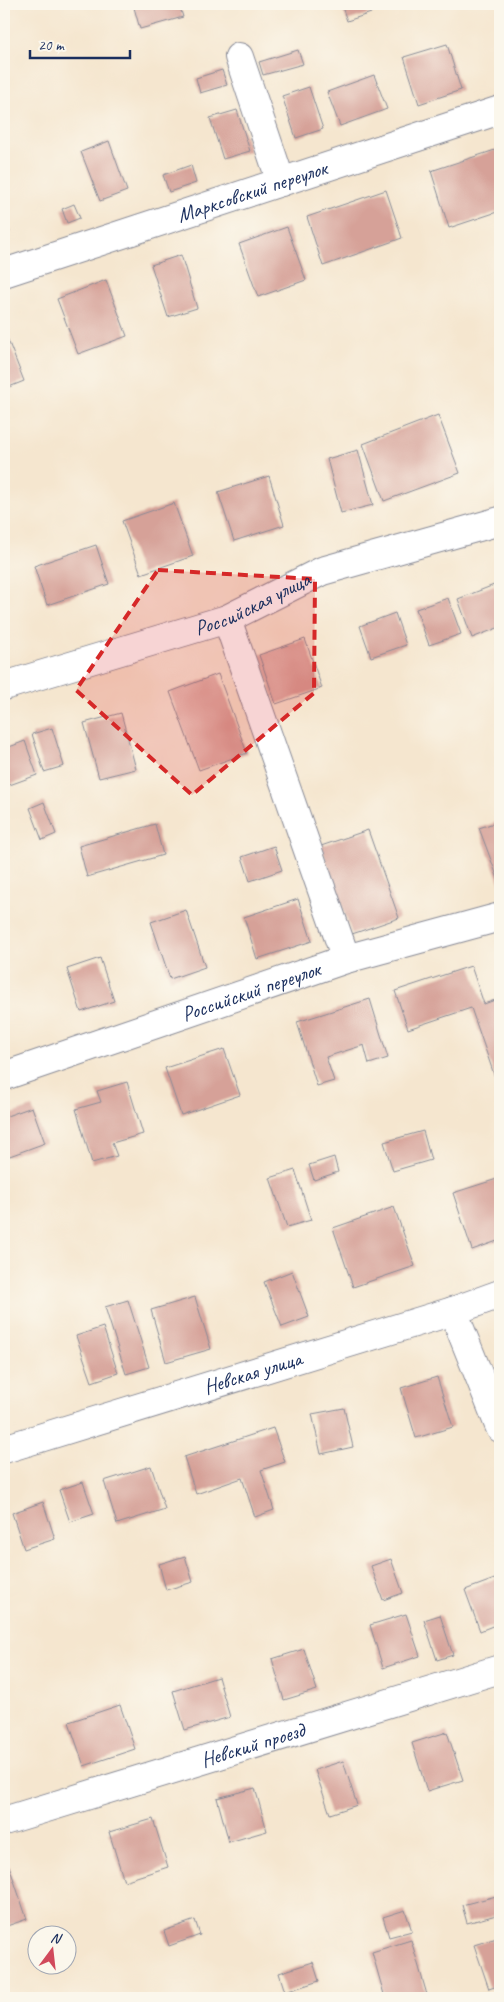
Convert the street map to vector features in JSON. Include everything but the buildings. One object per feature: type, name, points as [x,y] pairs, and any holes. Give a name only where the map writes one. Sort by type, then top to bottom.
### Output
[{"type":"street","points":[[239,57],[282,182]]},
{"type":"street","name":"Марксовский переулок","points":[[4,273],[500,110]]},
{"type":"street","name":"Российская улица","points":[[4,686],[227,619],[322,571],[500,521]]},
{"type":"street","points":[[227,619],[346,959]]},
{"type":"street","name":"Российский переулок","points":[[4,1076],[346,959],[500,916]]},
{"type":"street","name":"Невская улица","points":[[4,1449],[454,1310],[500,1294]]},
{"type":"street","points":[[454,1310],[500,1428]]},
{"type":"street","name":"Невский проезд","points":[[4,1821],[500,1668]]},
{"type":"highlighted area","points":[[158,570],[315,579],[314,693],[192,795],[76,690]]}]
